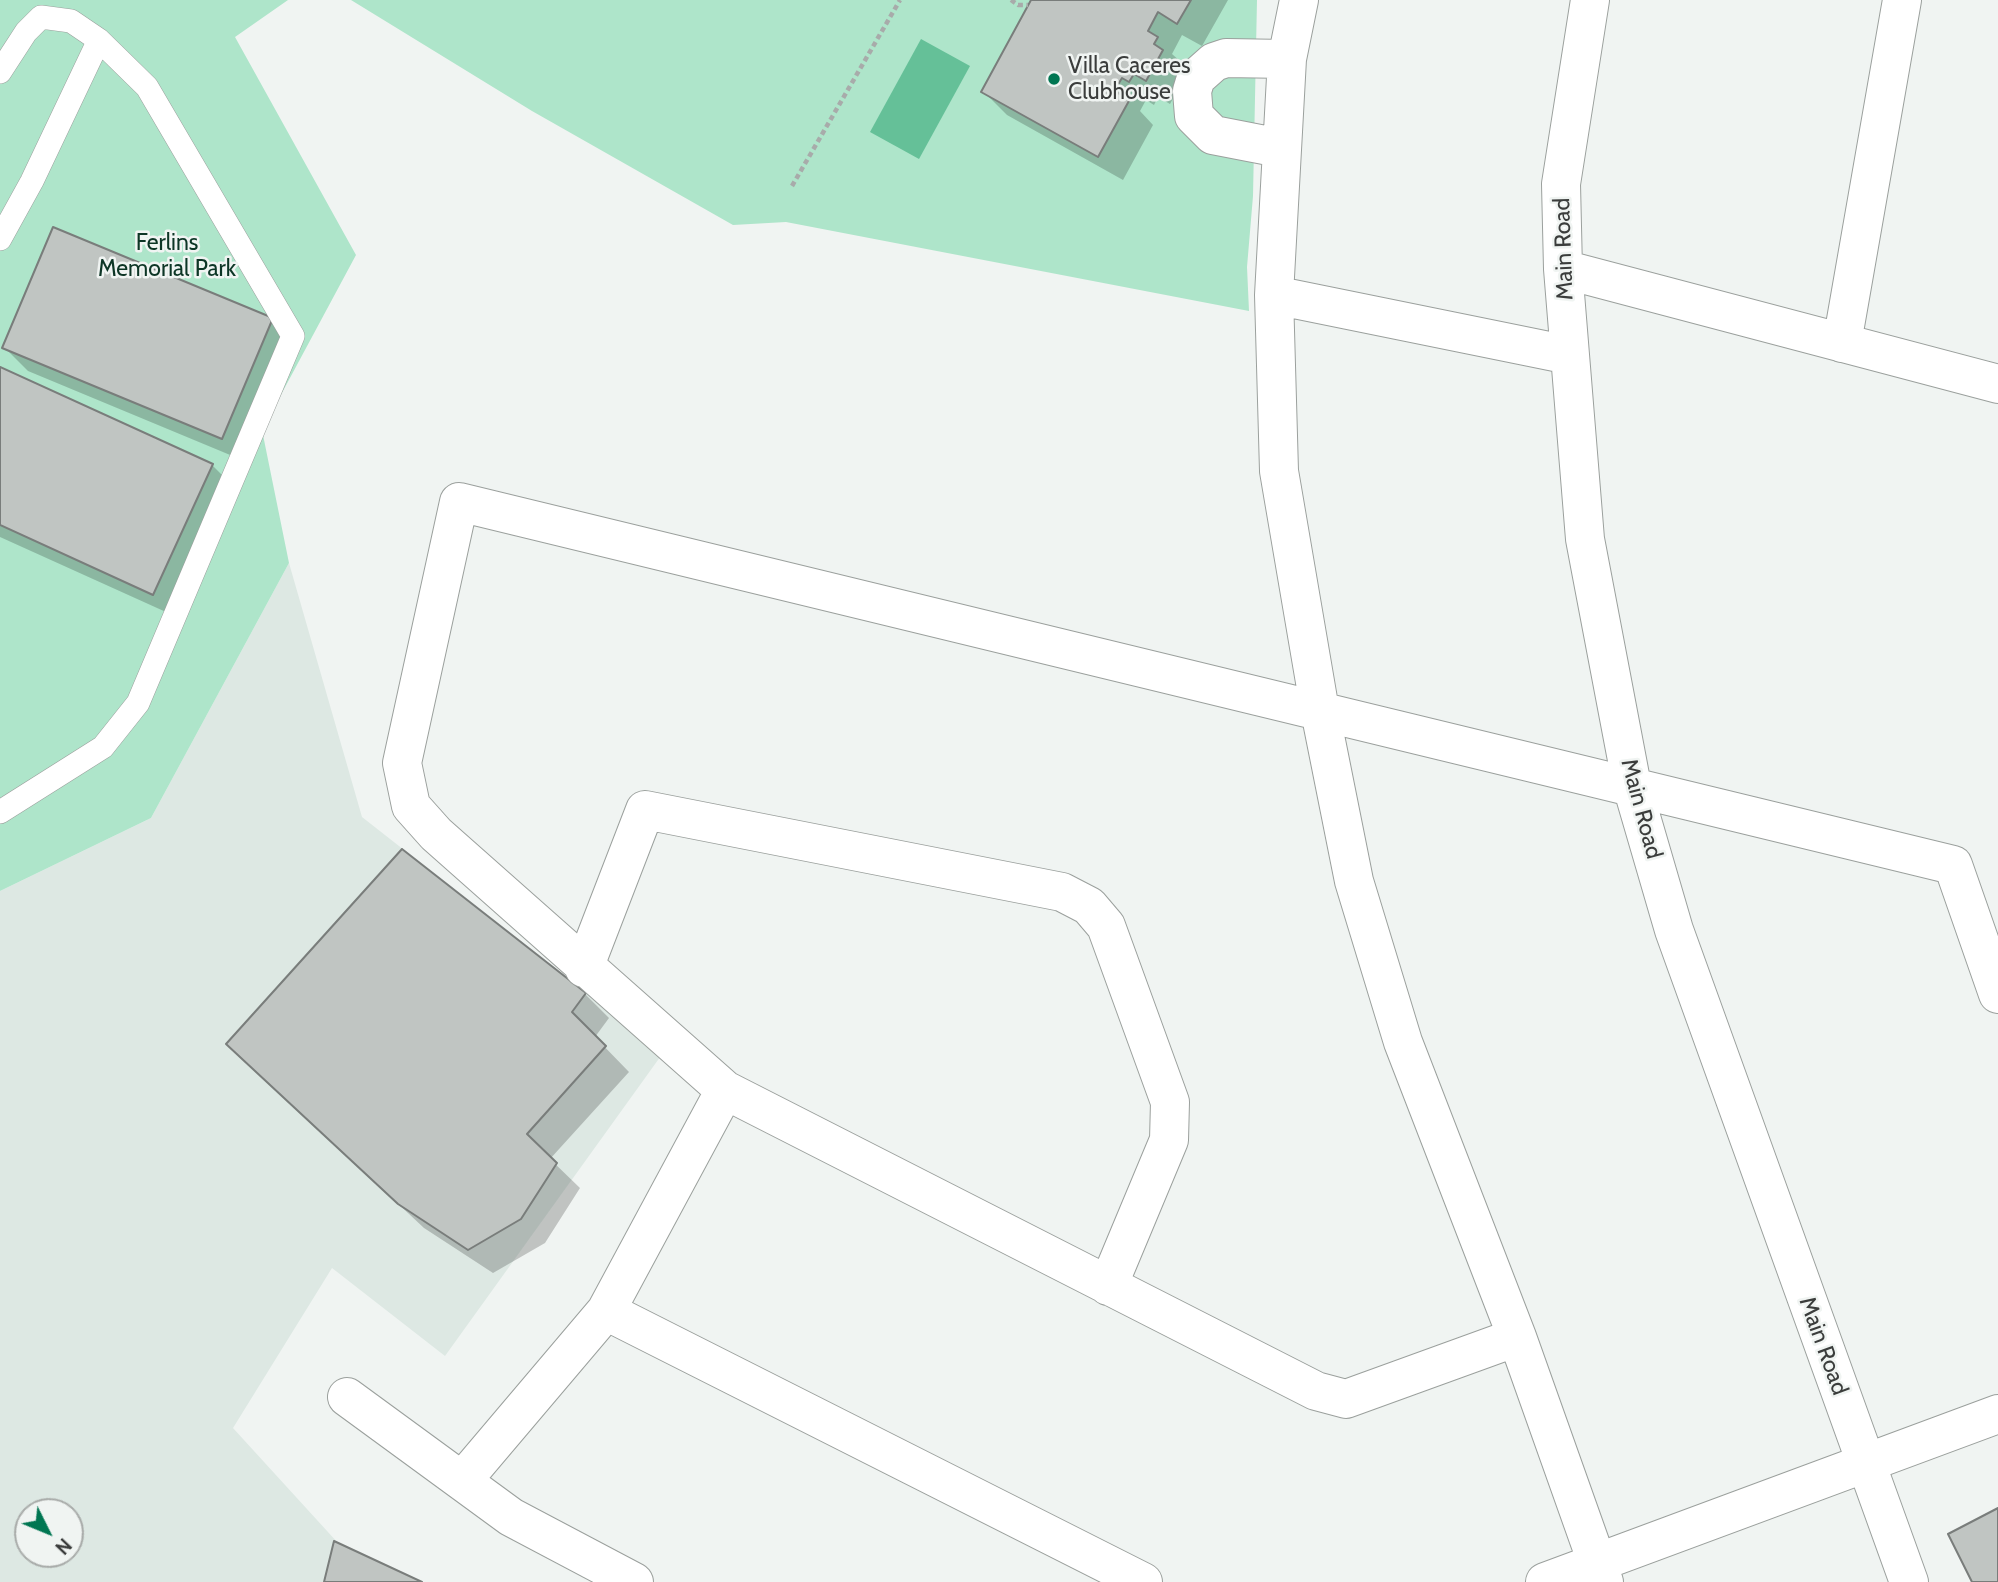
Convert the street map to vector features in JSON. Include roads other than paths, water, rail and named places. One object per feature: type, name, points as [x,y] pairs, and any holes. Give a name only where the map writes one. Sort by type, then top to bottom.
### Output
[{"type":"street","points":[[1299,0],[1287,59],[1273,295],[1279,471],[1320,711],[1354,881],[1403,1042],[1517,1337],[1601,1572]]},
{"type":"street","name":"Main Road","points":[[1590,0],[1561,184],[1563,269],[1585,539],[1632,786],[1674,930],[1909,1582]]},
{"type":"street","points":[[1842,343],[1902,0]]},
{"type":"street","points":[[1280,148],[1213,135],[1194,116],[1192,91],[1196,78],[1214,62],[1226,58],[1287,59]]},
{"type":"street","points":[[1563,269],[1998,384]]},
{"type":"street","points":[[1273,295],[1569,355]]},
{"type":"street","points":[[1517,1337],[1346,1399],[1316,1391],[725,1090],[584,968],[436,834],[411,806],[402,763],[459,502],[1953,865],[1998,994]]},
{"type":"street","points":[[584,968],[645,810],[1062,892],[1089,906],[1106,926],[1170,1102],[1169,1140],[1108,1286]]},
{"type":"street","points":[[462,1481],[606,1311],[725,1090]]},
{"type":"street","points":[[606,1311],[1143,1582]]},
{"type":"street","points":[[347,1397],[511,1517],[634,1582]]},
{"type":"street","points":[[1545,1582],[1601,1572],[1998,1414]]},
{"type":"lane","points":[[0,72],[26,32],[41,17],[71,21],[99,40],[147,87],[293,336],[138,703],[103,747],[0,812]]},
{"type":"lane","points":[[0,239],[32,181],[99,40]]},
{"type":"place","name":"Villa Caceres Clubhouse","points":[[1054,79]]},
{"type":"park label","name":"Ferlins Memorial Park","points":[[167,256]]}]
